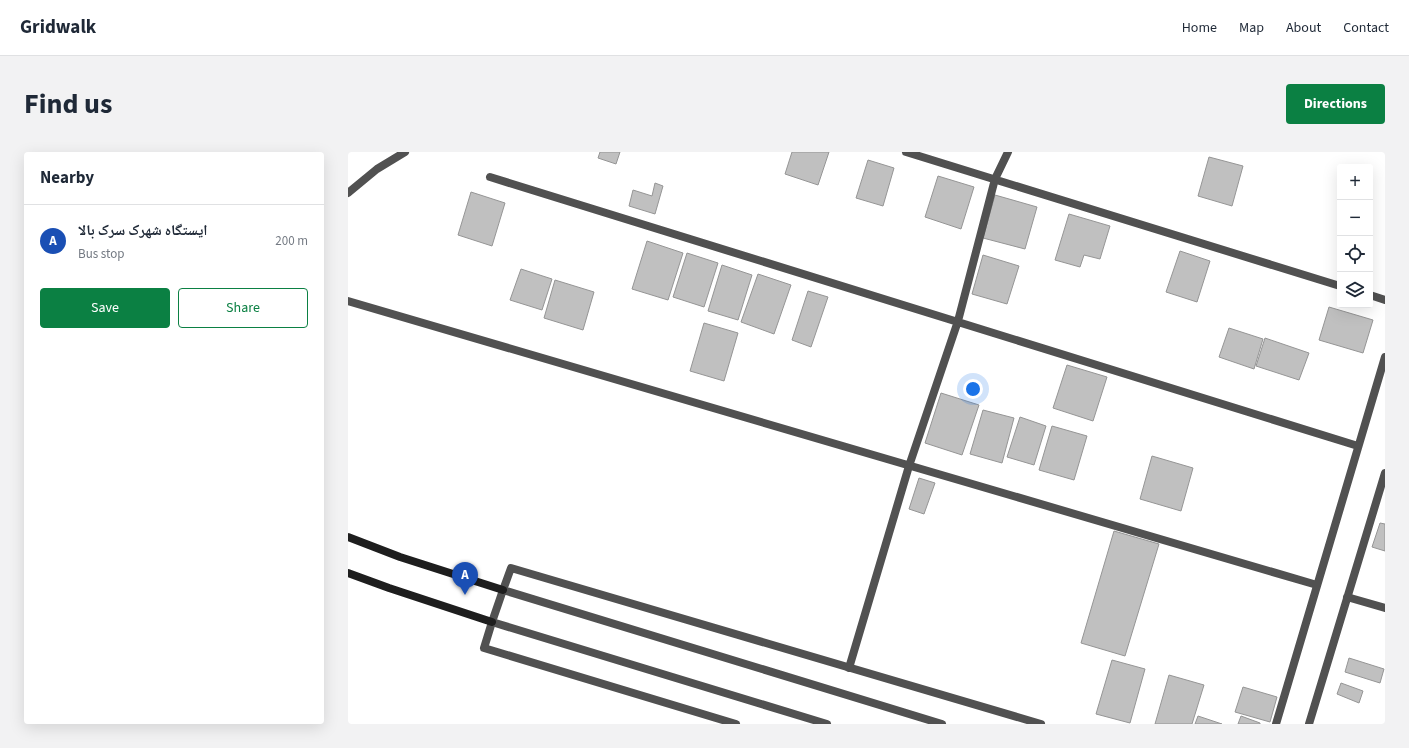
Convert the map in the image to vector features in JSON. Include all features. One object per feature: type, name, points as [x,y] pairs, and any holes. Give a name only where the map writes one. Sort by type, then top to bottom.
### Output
[{"type":"main road","points":[[348,537],[400,557],[503,590]]},
{"type":"main road","points":[[348,573],[492,622]]},
{"type":"street","points":[[348,193],[377,169],[405,152]]},
{"type":"street","points":[[906,152],[1337,285]]},
{"type":"street","points":[[850,668],[909,466],[958,321],[995,179],[1008,152]]},
{"type":"street","points":[[490,177],[1358,446]]},
{"type":"street","points":[[1373,296],[1385,300]]},
{"type":"street","points":[[348,301],[1317,585]]},
{"type":"street","points":[[1276,724],[1385,357]]},
{"type":"street","points":[[1309,724],[1385,473]]},
{"type":"street","points":[[736,724],[484,648],[511,568],[1041,724]]},
{"type":"street","points":[[503,590],[942,724]]},
{"type":"street","points":[[1347,597],[1385,608]]},
{"type":"street","points":[[492,622],[827,724]]},
{"type":"building","points":[[600,152],[620,152],[616,164],[598,158]]},
{"type":"building","points":[[792,152],[829,152],[818,185],[785,174]]},
{"type":"building","points":[[1209,157],[1243,166],[1232,206],[1198,196]]},
{"type":"building","points":[[868,160],[894,168],[883,206],[856,198]]},
{"type":"building","points":[[938,176],[974,187],[961,229],[925,217]]},
{"type":"building","points":[[655,183],[663,186],[655,214],[629,206],[633,190],[652,196]]},
{"type":"building","points":[[471,192],[505,203],[492,246],[458,235]]},
{"type":"building","points":[[995,195],[1037,207],[1025,249],[983,238]]},
{"type":"building","points":[[1069,214],[1110,226],[1100,259],[1084,255],[1080,267],[1055,260]]},
{"type":"building","points":[[647,241],[683,253],[668,300],[632,289]]},
{"type":"building","points":[[1180,251],[1210,261],[1197,302],[1166,292]]},
{"type":"building","points":[[687,253],[718,263],[704,307],[673,297]]},
{"type":"building","points":[[983,255],[1019,266],[1007,304],[972,294]]},
{"type":"building","points":[[722,265],[752,275],[738,320],[708,311]]},
{"type":"building","points":[[521,269],[552,279],[542,310],[510,300]]},
{"type":"building","points":[[758,274],[791,285],[774,334],[741,322]]},
{"type":"building","points":[[555,280],[594,292],[583,330],[544,318]]},
{"type":"building","points":[[808,291],[828,297],[811,347],[792,340]]},
{"type":"building","points":[[1329,307],[1373,320],[1363,353],[1319,340]]},
{"type":"building","points":[[704,323],[738,333],[724,381],[690,371]]},
{"type":"building","points":[[1229,328],[1263,339],[1254,369],[1219,357]]},
{"type":"building","points":[[1265,338],[1309,353],[1299,380],[1256,366]]},
{"type":"building","points":[[1067,365],[1107,377],[1093,421],[1053,408]]},
{"type":"building","points":[[941,393],[979,405],[962,455],[925,443]]},
{"type":"building","points":[[983,410],[1014,418],[1002,463],[970,454]]},
{"type":"building","points":[[1020,417],[1046,426],[1034,465],[1007,457]]},
{"type":"building","points":[[1052,426],[1087,436],[1074,480],[1039,470]]},
{"type":"building","points":[[1152,456],[1193,468],[1181,511],[1140,499]]},
{"type":"building","points":[[919,478],[935,483],[924,514],[909,509]]},
{"type":"building","points":[[1380,523],[1385,524],[1385,551],[1372,547]]},
{"type":"building","points":[[1114,531],[1159,544],[1125,656],[1081,643]]},
{"type":"building","points":[[1349,658],[1384,669],[1380,683],[1345,672]]},
{"type":"building","points":[[1112,660],[1145,669],[1130,723],[1096,714]]},
{"type":"building","points":[[1169,675],[1204,685],[1192,724],[1155,724]]},
{"type":"building","points":[[1341,683],[1363,691],[1359,703],[1337,694]]},
{"type":"building","points":[[1243,687],[1277,697],[1270,722],[1235,712]]},
{"type":"building","points":[[1198,716],[1222,724],[1195,724]]},
{"type":"building","points":[[1241,716],[1260,723],[1260,724],[1238,724]]},
{"type":"place","name":"ایستگاه شهرک سرک بالا","points":[[465,595]]}]
